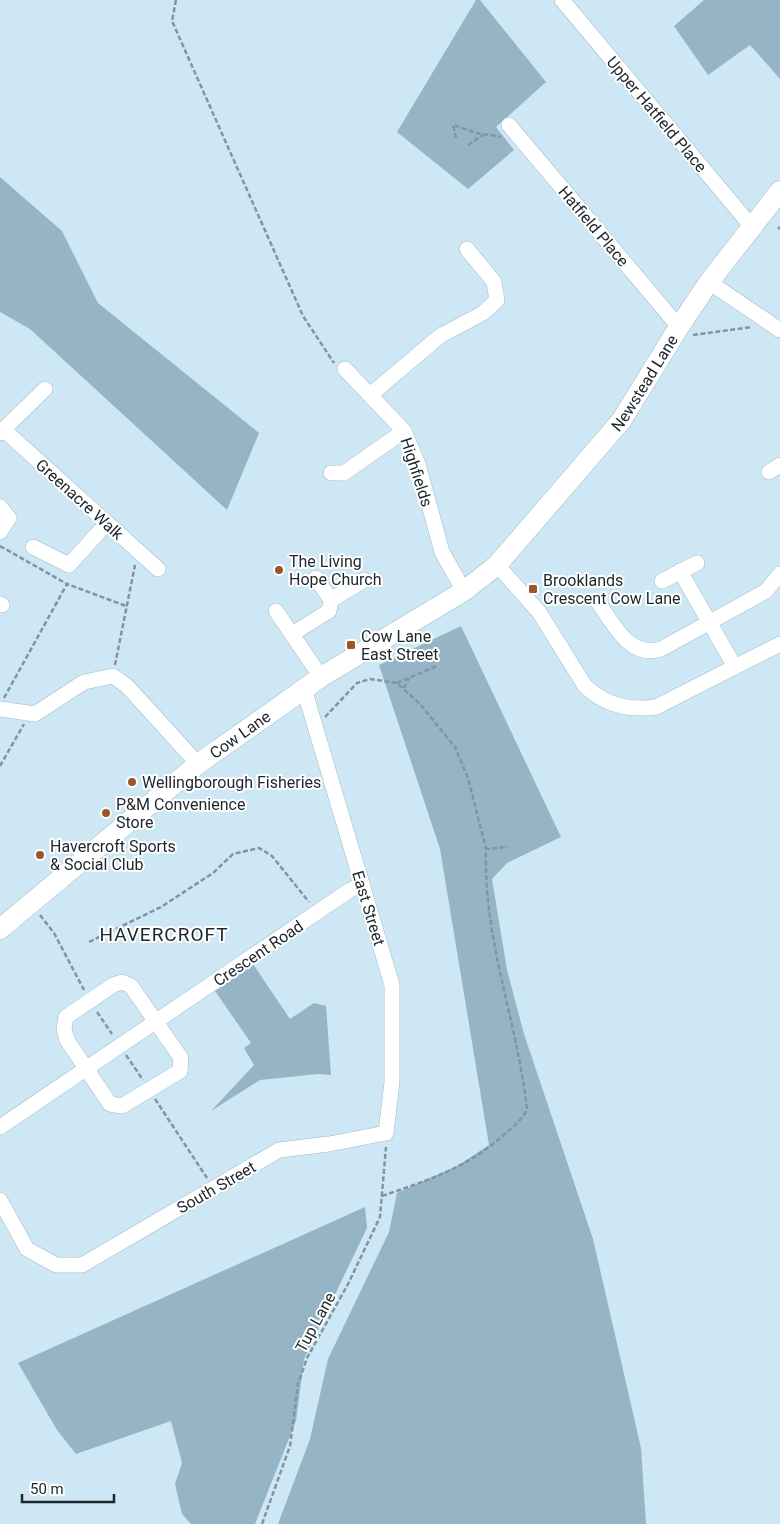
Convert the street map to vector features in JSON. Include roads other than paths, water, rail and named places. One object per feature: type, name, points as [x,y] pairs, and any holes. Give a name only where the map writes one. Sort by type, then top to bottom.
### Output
[{"type":"main road","name":"Newstead Lane","points":[[497,565],[620,421],[677,330],[710,282],[780,191]]},
{"type":"main road","name":"Cow Lane","points":[[0,929],[198,764],[321,677],[464,592],[497,565]]},
{"type":"street","name":"Upper Hatfield Place","points":[[562,0],[752,227]]},
{"type":"street","name":"Hatfield Place","points":[[511,127],[677,330]]},
{"type":"street","points":[[370,395],[440,336],[483,313],[498,300],[494,282],[467,249]]},
{"type":"street","points":[[710,282],[780,330]]},
{"type":"street","name":"Highfields","points":[[345,369],[404,431],[418,464],[442,552],[464,592]]},
{"type":"street","points":[[1,431],[45,389]]},
{"type":"street","name":"Greenacre Walk","points":[[1,431],[161,571]]},
{"type":"street","points":[[331,473],[344,473],[404,431]]},
{"type":"street","points":[[0,506],[8,518],[0,532]]},
{"type":"street","points":[[33,547],[69,565],[107,523]]},
{"type":"street","points":[[662,581],[697,563]]},
{"type":"street","points":[[497,565],[539,612],[585,686],[606,701],[620,707],[638,710],[656,708],[780,644]]},
{"type":"street","points":[[680,572],[735,667]]},
{"type":"street","points":[[598,602],[625,640],[637,648],[651,652],[661,649],[766,591],[780,574]]},
{"type":"street","points":[[292,634],[329,611],[331,600],[316,578]]},
{"type":"street","points":[[331,600],[364,580]]},
{"type":"street","points":[[276,611],[321,677]]},
{"type":"street","points":[[0,707],[35,714],[84,682],[113,676],[127,686],[198,764]]},
{"type":"street","name":"East Street","points":[[304,689],[361,886],[392,985],[392,1082],[386,1133]]},
{"type":"street","name":"Crescent Road","points":[[0,1126],[350,890],[361,886]]},
{"type":"street","points":[[122,982],[131,986],[181,1058],[180,1071],[122,1106],[110,1104],[87,1068],[67,1040],[64,1029],[66,1017],[112,985],[122,982]]},
{"type":"street","name":"South Street","points":[[0,1200],[27,1250],[56,1265],[82,1265],[279,1150],[329,1144],[386,1133]]},
{"type":"place","name":"The Living Hope Church","points":[[279,570]]},
{"type":"place","name":"Brooklands Crescent Cow Lane","points":[[533,589]]},
{"type":"place","name":"Cow Lane East Street","points":[[351,645]]},
{"type":"place","name":"Wellingborough Fisheries","points":[[132,782]]},
{"type":"place","name":"P&M Convenience Store","points":[[106,813]]},
{"type":"place","name":"Havercroft Sports & Social Club","points":[[40,855]]},
{"type":"district","name":"HAVERCROFT","points":[[164,934]]}]
